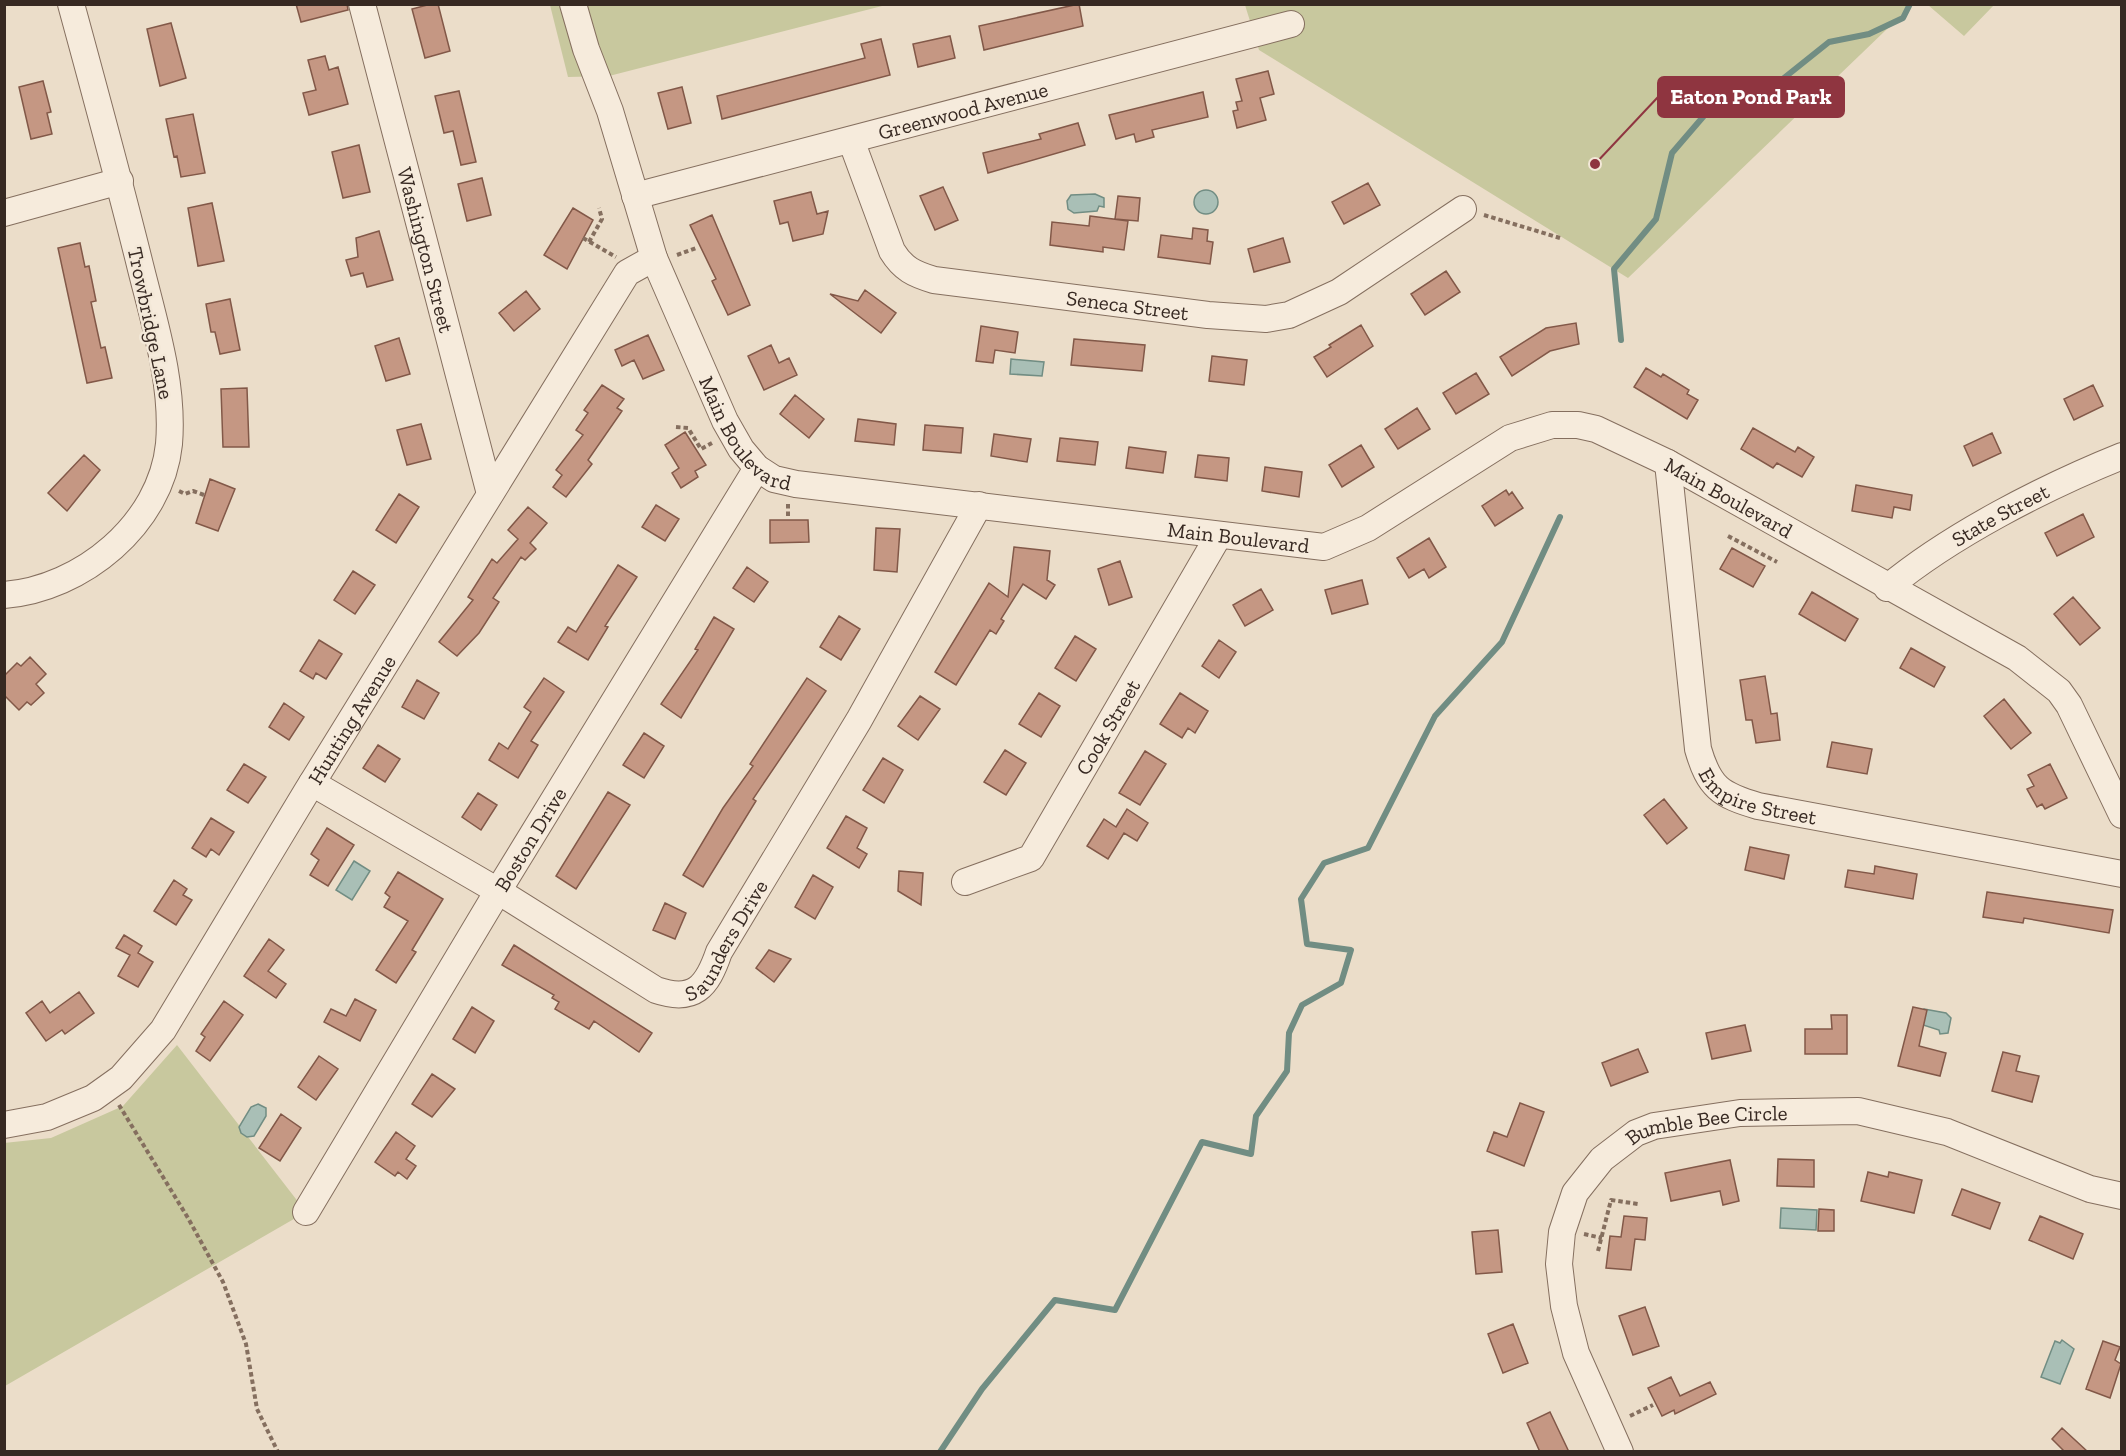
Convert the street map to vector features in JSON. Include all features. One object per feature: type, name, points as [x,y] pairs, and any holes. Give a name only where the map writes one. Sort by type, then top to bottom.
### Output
[{"type":"street","name":"Trowbridge Lane","points":[[4,595],[22,594],[54,585],[84,570],[124,536],[144,512],[164,470],[169,443],[169,411],[160,345],[120,181],[71,4]]},
{"type":"street","name":"Washington Street","points":[[362,4],[490,494]]},
{"type":"street","name":"Main Boulevard","points":[[573,4],[586,49],[610,111],[654,258],[725,421],[757,468],[774,479],[796,484],[1309,547],[1332,544],[1368,528],[1509,439],[1552,425],[1578,425],[1596,429],[1668,463],[1887,588],[2017,658],[2059,691],[2090,745],[2121,815]]},
{"type":"street","name":"Greenwood Avenue","points":[[635,196],[1291,24]]},
{"type":"street","name":"Seneca Street","points":[[851,140],[892,251],[901,265],[911,273],[934,280],[1208,315],[1266,319],[1289,315],[1339,292],[1463,209]]},
{"type":"street","points":[[4,213],[120,181]]},
{"type":"street","name":"Hunting Avenue","points":[[4,1125],[47,1117],[93,1098],[115,1083],[144,1054],[163,1030],[312,783],[630,271],[654,258]]},
{"type":"street","name":"State Street","points":[[1887,588],[1921,560],[2070,477],[2121,456]]},
{"type":"street","name":"Empire Street","points":[[1668,463],[1698,749],[1705,771],[1715,786],[1731,798],[1758,806],[2121,874]]},
{"type":"street","name":"Boston Drive","points":[[306,1212],[498,891],[757,468]]},
{"type":"street","name":"Saunders Drive","points":[[312,783],[498,891],[656,990],[682,996],[701,987],[711,975],[719,952],[859,720],[979,505]]},
{"type":"street","name":"Cook Street","points":[[966,882],[1031,858],[1219,535]]},
{"type":"street","name":"Bumble Bee Circle","points":[[1620,1452],[1576,1353],[1564,1306],[1559,1264],[1562,1232],[1575,1193],[1602,1159],[1636,1133],[1654,1126],[1740,1113],[1858,1111],[1947,1132],[2090,1189],[2121,1196]]},
{"type":"path","points":[[589,242],[602,219],[600,208]]},
{"type":"path","points":[[1463,209],[1560,238]]},
{"type":"path","points":[[583,238],[617,258],[630,271]]},
{"type":"path","points":[[676,427],[688,428],[701,449],[711,443]]},
{"type":"path","points":[[174,489],[185,494],[193,491],[204,495]]},
{"type":"path","points":[[1728,536],[1777,562]]},
{"type":"path","points":[[115,1099],[154,1161],[223,1282],[246,1344],[256,1408],[278,1452]]},
{"type":"path","points":[[1598,1251],[1611,1200],[1638,1204]]},
{"type":"path","points":[[1588,1235],[1602,1238]]},
{"type":"path","points":[[1630,1416],[1653,1405]]},
{"type":"green space","points":[[550,5],[886,5],[609,76],[568,77]]},
{"type":"green space","points":[[1245,5],[1912,5],[1628,278],[1259,50]]},
{"type":"green space","points":[[1928,5],[1994,5],[1964,36]]},
{"type":"green space","points":[[177,1045],[306,1212],[5,1386],[4,1143],[51,1138],[123,1106]]},
{"type":"shaded area","points":[[1206,190],[1215,193],[1218,202],[1215,211],[1206,214],[1197,211],[1194,202],[1197,193]]},
{"type":"shaded area","points":[[1095,194],[1104,198],[1104,207],[1099,206],[1097,211],[1074,213],[1068,209],[1067,201],[1071,195]]},
{"type":"shaded area","points":[[1011,359],[1044,362],[1042,376],[1010,374]]},
{"type":"shaded area","points":[[354,861],[370,871],[352,900],[336,890]]},
{"type":"shaded area","points":[[1924,1009],[1946,1013],[1951,1018],[1948,1033],[1940,1034],[1939,1030],[1920,1024],[1919,1012]]},
{"type":"shaded area","points":[[258,1104],[266,1108],[266,1116],[254,1136],[247,1137],[241,1133],[239,1127],[251,1107]]},
{"type":"shaded area","points":[[1781,1208],[1817,1210],[1816,1230],[1780,1228]]},
{"type":"shaded area","points":[[2062,1340],[2074,1349],[2060,1384],[2041,1377],[2055,1341],[2060,1343]]},
{"type":"building","points":[[296,4],[347,4],[348,10],[301,22]]},
{"type":"building","points":[[438,4],[450,51],[425,58],[412,9]]},
{"type":"building","points":[[1079,4],[1083,26],[984,50],[979,26]]},
{"type":"building","points":[[171,23],[186,78],[160,86],[147,29]]},
{"type":"building","points":[[950,36],[955,58],[918,67],[913,44]]},
{"type":"building","points":[[881,39],[890,75],[722,119],[717,96],[865,58],[861,44]]},
{"type":"building","points":[[325,56],[329,70],[338,67],[348,104],[309,115],[303,93],[316,90],[308,60]]},
{"type":"building","points":[[1268,71],[1274,94],[1260,98],[1266,120],[1237,128],[1233,111],[1238,110],[1236,102],[1242,101],[1236,79]]},
{"type":"building","points":[[43,81],[51,112],[47,113],[52,134],[31,139],[19,87]]},
{"type":"building","points":[[682,87],[691,123],[668,129],[658,93]]},
{"type":"building","points":[[459,91],[476,162],[461,165],[453,131],[444,133],[435,96]]},
{"type":"building","points":[[1203,92],[1208,117],[1152,130],[1154,137],[1136,142],[1134,134],[1116,139],[1109,115]]},
{"type":"building","points":[[193,114],[205,173],[181,177],[166,119]]},
{"type":"building","points":[[1078,123],[1085,145],[988,173],[983,153],[1041,139],[1039,134]]},
{"type":"building","points":[[359,145],[370,192],[343,198],[332,152]]},
{"type":"building","points":[[482,178],[491,215],[467,221],[458,184]]},
{"type":"building","points":[[1368,183],[1380,205],[1344,224],[1332,202]]},
{"type":"building","points":[[943,187],[958,220],[935,230],[920,196]]},
{"type":"building","points":[[811,192],[817,214],[828,211],[823,234],[793,241],[788,222],[780,224],[774,201]]},
{"type":"building","points":[[1118,196],[1140,198],[1138,221],[1115,219]]},
{"type":"building","points":[[212,203],[224,261],[198,266],[188,208]]},
{"type":"building","points":[[573,208],[593,220],[567,269],[544,255]]},
{"type":"building","points":[[712,215],[750,305],[728,315],[712,281],[716,279],[690,225]]},
{"type":"building","points":[[1090,216],[1128,221],[1124,250],[1103,247],[1103,252],[1050,245],[1052,222],[1089,226]]},
{"type":"building","points":[[1193,228],[1208,230],[1207,241],[1213,242],[1210,264],[1158,257],[1161,235],[1192,239]]},
{"type":"building","points":[[379,231],[393,280],[367,287],[363,273],[351,276],[346,260],[358,257],[356,238]]},
{"type":"building","points":[[1283,238],[1290,262],[1254,272],[1248,249]]},
{"type":"building","points":[[80,243],[85,267],[89,266],[96,301],[91,302],[101,348],[105,347],[112,378],[87,383],[58,248]]},
{"type":"building","points":[[1446,271],[1460,292],[1425,315],[1411,294]]},
{"type":"building","points":[[865,290],[896,313],[881,333],[830,294],[858,301]]},
{"type":"building","points":[[526,291],[540,309],[514,331],[499,313]]},
{"type":"building","points":[[230,299],[240,350],[220,354],[215,332],[211,332],[206,304]]},
{"type":"building","points":[[1576,323],[1579,344],[1550,351],[1512,376],[1500,357],[1546,328]]},
{"type":"building","points":[[1361,325],[1373,346],[1327,377],[1314,357]]},
{"type":"building","points":[[981,326],[1018,332],[1015,353],[995,350],[993,363],[976,361]]},
{"type":"building","points":[[648,335],[664,370],[643,379],[634,360],[622,366],[615,350]]},
{"type":"building","points":[[399,338],[410,374],[386,381],[375,346]]},
{"type":"building","points":[[1074,339],[1145,345],[1142,371],[1071,365]]},
{"type":"building","points":[[771,345],[779,363],[789,358],[797,375],[764,390],[748,356]]},
{"type":"building","points":[[1212,356],[1247,360],[1244,385],[1209,381]]},
{"type":"building","points":[[1646,368],[1661,377],[1663,374],[1689,390],[1687,394],[1698,400],[1687,419],[1634,387]]},
{"type":"building","points":[[1476,373],[1489,394],[1456,414],[1443,393]]},
{"type":"building","points":[[602,385],[624,399],[617,408],[622,411],[588,460],[592,464],[566,497],[553,487],[562,475],[556,470],[583,435],[576,430],[588,413],[584,410]]},
{"type":"building","points":[[2093,385],[2103,406],[2074,420],[2064,399]]},
{"type":"building","points":[[247,388],[249,447],[223,447],[221,389]]},
{"type":"building","points":[[795,395],[824,419],[809,438],[780,414]]},
{"type":"building","points":[[1417,408],[1430,429],[1398,449],[1385,429]]},
{"type":"building","points":[[858,419],[896,424],[894,445],[855,441]]},
{"type":"building","points":[[421,424],[431,459],[407,465],[397,430]]},
{"type":"building","points":[[925,425],[963,428],[961,453],[923,450]]},
{"type":"building","points":[[1753,428],[1795,452],[1798,447],[1814,457],[1802,477],[1777,463],[1773,468],[1741,449]]},
{"type":"building","points":[[685,432],[706,465],[695,471],[698,477],[681,488],[672,473],[679,468],[665,445]]},
{"type":"building","points":[[1992,433],[2001,453],[1973,466],[1964,446]]},
{"type":"building","points":[[994,434],[1031,439],[1027,462],[991,456]]},
{"type":"building","points":[[1060,438],[1098,442],[1095,465],[1057,461]]},
{"type":"building","points":[[1361,445],[1374,467],[1342,487],[1329,465]]},
{"type":"building","points":[[1129,447],[1166,452],[1163,473],[1126,468]]},
{"type":"building","points":[[84,455],[100,470],[67,511],[48,493]]},
{"type":"building","points":[[1198,455],[1229,458],[1227,481],[1195,477]]},
{"type":"building","points":[[1265,467],[1302,472],[1299,497],[1262,491]]},
{"type":"building","points":[[210,479],[235,489],[218,531],[196,523]]},
{"type":"building","points":[[1856,485],[1912,495],[1910,510],[1894,507],[1892,518],[1852,511]]},
{"type":"building","points":[[1506,490],[1509,495],[1512,492],[1523,508],[1495,526],[1482,506]]},
{"type":"building","points":[[399,494],[419,507],[396,543],[376,530]]},
{"type":"building","points":[[656,505],[679,519],[665,541],[642,527]]},
{"type":"building","points":[[528,507],[547,523],[530,543],[536,549],[525,560],[521,557],[493,598],[499,602],[479,633],[457,656],[439,642],[473,600],[468,597],[492,559],[497,563],[518,539],[508,530]]},
{"type":"building","points":[[2083,514],[2094,537],[2057,556],[2045,533]]},
{"type":"building","points":[[770,520],[808,520],[809,542],[770,543]]},
{"type":"building","points":[[876,528],[900,529],[897,572],[874,570]]},
{"type":"building","points":[[1429,538],[1446,567],[1429,578],[1424,569],[1409,578],[1397,558]]},
{"type":"building","points":[[1014,547],[1050,551],[1047,580],[1055,585],[1046,599],[1023,584],[1001,619],[1004,621],[996,634],[990,630],[956,685],[935,672],[989,583],[1008,597]]},
{"type":"building","points":[[1732,548],[1765,566],[1753,587],[1720,569]]},
{"type":"building","points":[[1120,561],[1132,597],[1109,605],[1098,569]]},
{"type":"building","points":[[618,565],[637,577],[605,626],[608,627],[588,660],[558,642],[568,627],[576,632]]},
{"type":"building","points":[[747,567],[768,582],[754,602],[733,588]]},
{"type":"building","points":[[353,571],[375,585],[355,614],[334,600]]},
{"type":"building","points":[[1362,580],[1368,604],[1332,614],[1325,590]]},
{"type":"building","points":[[1261,589],[1273,610],[1245,626],[1233,605]]},
{"type":"building","points":[[1812,592],[1858,619],[1845,641],[1799,614]]},
{"type":"building","points":[[2073,597],[2100,628],[2080,645],[2054,614]]},
{"type":"building","points":[[839,616],[860,629],[841,660],[820,647]]},
{"type":"building","points":[[714,617],[734,629],[681,718],[661,704],[698,650],[695,649]]},
{"type":"building","points":[[1075,636],[1096,649],[1076,681],[1055,668]]},
{"type":"building","points":[[319,640],[342,654],[326,679],[316,673],[313,679],[300,671]]},
{"type":"building","points":[[1219,640],[1236,652],[1219,678],[1202,666]]},
{"type":"building","points":[[1911,648],[1945,667],[1934,687],[1900,668]]},
{"type":"building","points":[[30,657],[46,674],[36,684],[44,693],[31,705],[27,702],[19,710],[4,695],[4,676],[17,663],[21,666]]},
{"type":"building","points":[[1765,676],[1771,714],[1777,713],[1780,740],[1756,743],[1752,720],[1746,720],[1740,680]]},
{"type":"building","points":[[544,678],[564,692],[531,741],[538,745],[518,778],[489,760],[499,743],[508,749],[531,712],[524,707]]},
{"type":"building","points":[[807,678],[826,691],[753,799],[756,801],[703,887],[683,875],[723,808],[753,766],[750,764]]},
{"type":"building","points":[[417,680],[439,693],[424,719],[402,707]]},
{"type":"building","points":[[1039,693],[1060,706],[1041,737],[1019,724]]},
{"type":"building","points":[[1180,693],[1208,711],[1195,733],[1188,728],[1182,738],[1160,724]]},
{"type":"building","points":[[920,696],[940,709],[918,740],[898,726]]},
{"type":"building","points":[[2004,699],[2031,733],[2011,749],[1984,716]]},
{"type":"building","points":[[284,703],[304,717],[289,740],[269,727]]},
{"type":"building","points":[[644,733],[664,746],[644,778],[623,765]]},
{"type":"building","points":[[1832,742],[1872,749],[1867,774],[1827,767]]},
{"type":"building","points":[[378,745],[400,759],[385,782],[363,768]]},
{"type":"building","points":[[1005,750],[1026,763],[1006,795],[984,782]]},
{"type":"building","points":[[1145,751],[1166,764],[1140,805],[1119,793]]},
{"type":"building","points":[[883,758],[903,770],[884,803],[863,790]]},
{"type":"building","points":[[244,764],[266,777],[248,803],[227,790]]},
{"type":"building","points":[[2050,764],[2067,798],[2045,809],[2042,804],[2037,807],[2027,789],[2034,786],[2028,775]]},
{"type":"building","points":[[608,792],[630,805],[576,889],[556,876]]},
{"type":"building","points":[[478,793],[497,805],[481,830],[462,817]]},
{"type":"building","points":[[1664,799],[1687,828],[1667,844],[1644,815]]},
{"type":"building","points":[[1127,809],[1148,823],[1137,841],[1124,833],[1108,859],[1087,846],[1104,819],[1116,827]]},
{"type":"building","points":[[846,816],[867,828],[857,848],[867,854],[859,868],[827,848]]},
{"type":"building","points":[[211,818],[234,832],[219,855],[211,849],[206,857],[192,848]]},
{"type":"building","points":[[327,828],[354,845],[328,886],[310,875],[319,860],[311,854]]},
{"type":"building","points":[[1750,847],[1789,855],[1784,879],[1745,870]]},
{"type":"building","points":[[1875,866],[1917,874],[1913,899],[1845,887],[1848,870],[1874,874]]},
{"type":"building","points":[[899,871],[923,873],[921,905],[898,891]]},
{"type":"building","points":[[398,872],[443,899],[412,950],[416,952],[396,983],[376,970],[408,921],[384,907],[390,897],[385,893]]},
{"type":"building","points":[[813,875],[833,887],[815,919],[795,907]]},
{"type":"building","points":[[174,880],[187,889],[183,895],[192,900],[176,925],[154,911]]},
{"type":"building","points":[[1987,892],[2113,910],[2109,933],[2024,918],[2023,923],[1983,917]]},
{"type":"building","points":[[665,903],[686,913],[675,939],[653,930]]},
{"type":"building","points":[[124,935],[142,946],[138,953],[153,962],[138,987],[118,976],[130,955],[116,948]]},
{"type":"building","points":[[269,939],[284,950],[268,971],[286,984],[276,998],[244,976]]},
{"type":"building","points":[[514,945],[652,1033],[639,1052],[594,1021],[589,1029],[555,1009],[559,1002],[552,998],[554,995],[502,965]]},
{"type":"building","points":[[769,950],[791,959],[774,982],[756,968]]},
{"type":"building","points":[[79,992],[94,1013],[65,1034],[62,1030],[46,1041],[26,1013],[42,1001],[50,1013]]},
{"type":"building","points":[[355,999],[376,1010],[360,1041],[324,1022],[331,1009],[346,1016]]},
{"type":"building","points":[[224,1001],[243,1015],[210,1061],[196,1051],[205,1037],[201,1034]]},
{"type":"building","points":[[472,1007],[494,1021],[475,1053],[453,1039]]},
{"type":"building","points":[[1913,1007],[1927,1010],[1919,1046],[1946,1053],[1940,1076],[1898,1066]]},
{"type":"building","points":[[1831,1015],[1847,1015],[1847,1054],[1805,1054],[1805,1029],[1832,1029]]},
{"type":"building","points":[[1745,1025],[1751,1051],[1712,1059],[1706,1033]]},
{"type":"building","points":[[1638,1049],[1648,1072],[1611,1086],[1602,1063]]},
{"type":"building","points":[[2003,1052],[2020,1056],[2016,1071],[2039,1076],[2032,1102],[1992,1091]]},
{"type":"building","points":[[319,1056],[338,1069],[316,1100],[298,1087]]},
{"type":"building","points":[[432,1074],[455,1089],[432,1117],[412,1104]]},
{"type":"building","points":[[1520,1103],[1544,1112],[1524,1166],[1487,1151],[1494,1132],[1507,1137]]},
{"type":"building","points":[[281,1114],[301,1128],[280,1161],[259,1148]]},
{"type":"building","points":[[396,1132],[415,1146],[406,1159],[416,1166],[407,1179],[398,1172],[395,1176],[375,1162]]},
{"type":"building","points":[[1778,1159],[1814,1160],[1814,1187],[1777,1186]]},
{"type":"building","points":[[1730,1160],[1739,1201],[1723,1205],[1720,1191],[1671,1201],[1665,1173]]},
{"type":"building","points":[[1868,1172],[1888,1177],[1889,1172],[1922,1180],[1914,1213],[1861,1201]]},
{"type":"building","points":[[1962,1189],[2000,1203],[1990,1229],[1952,1215]]},
{"type":"building","points":[[1819,1209],[1834,1210],[1834,1231],[1818,1231]]},
{"type":"building","points":[[1624,1216],[1647,1218],[1645,1240],[1635,1239],[1631,1270],[1606,1268],[1610,1236],[1621,1237]]},
{"type":"building","points":[[2040,1216],[2083,1234],[2073,1259],[2029,1240]]},
{"type":"building","points":[[1498,1230],[1502,1272],[1476,1274],[1472,1232]]},
{"type":"building","points":[[1645,1307],[1659,1346],[1633,1355],[1619,1316]]},
{"type":"building","points":[[1513,1324],[1528,1363],[1503,1373],[1488,1334]]},
{"type":"building","points":[[2103,1341],[2120,1347],[2115,1360],[2121,1364],[2110,1398],[2086,1389]]},
{"type":"building","points":[[1671,1377],[1680,1396],[1710,1382],[1716,1394],[1675,1414],[1674,1410],[1662,1416],[1648,1388]]},
{"type":"building","points":[[1550,1412],[1569,1452],[1540,1452],[1527,1423]]},
{"type":"building","points":[[2062,1428],[2088,1452],[2065,1452],[2052,1439]]},
{"type":"waterway","points":[[1621,340],[1614,269],[1656,219],[1672,153],[1721,96],[1779,82],[1829,42],[1869,34],[1903,18],[1910,4]]},
{"type":"waterway","points":[[940,1452],[982,1389],[1055,1300],[1115,1310],[1202,1142],[1251,1154],[1256,1116],[1287,1071],[1289,1033],[1302,1005],[1341,983],[1351,950],[1307,944],[1301,899],[1324,863],[1368,848],[1435,716],[1502,642],[1560,517]]},
{"type":"place","name":"Eaton Pond Park","points":[[1595,164]]}]
